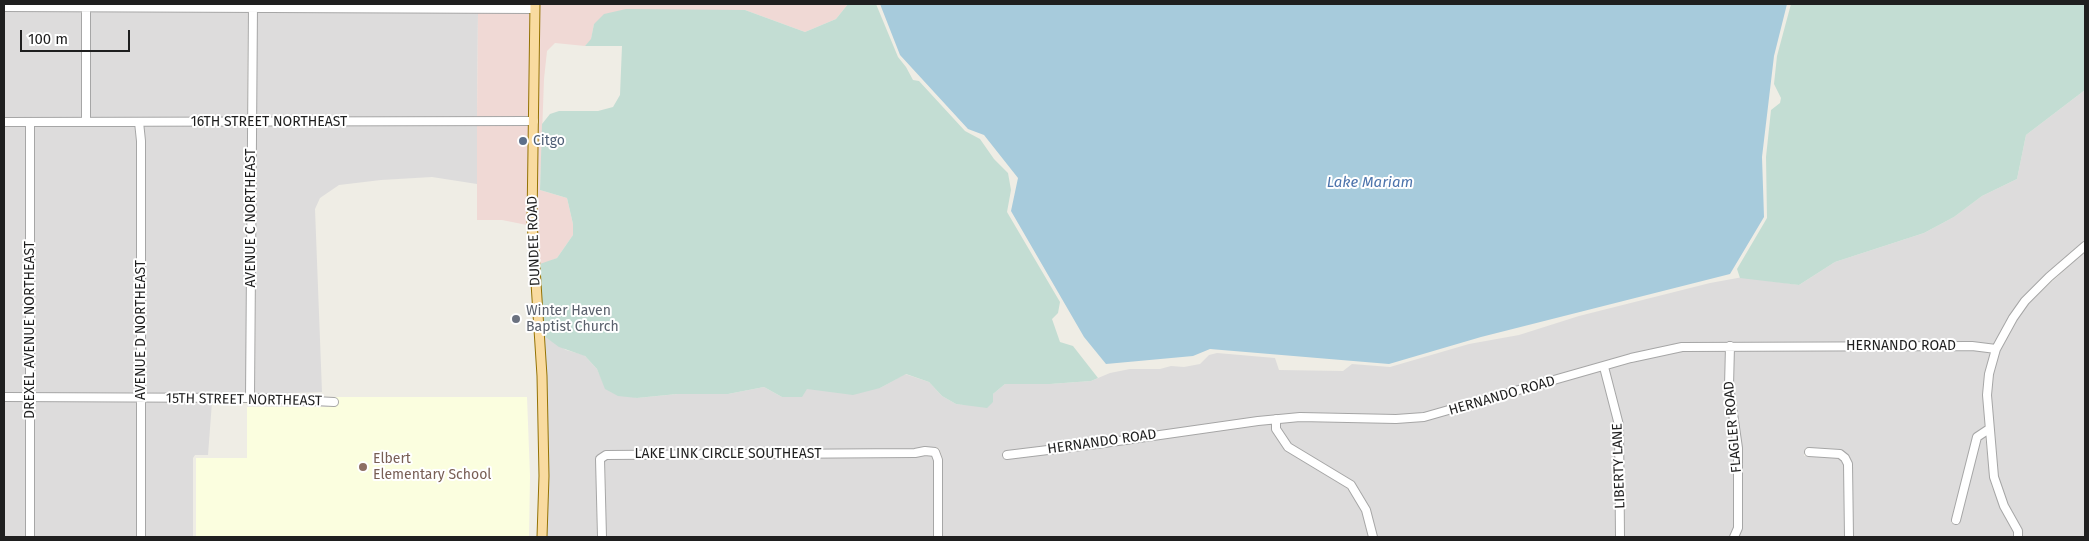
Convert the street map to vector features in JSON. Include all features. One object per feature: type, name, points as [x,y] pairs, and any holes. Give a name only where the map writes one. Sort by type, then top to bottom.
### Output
[{"type":"main road","name":"DUNDEE ROAD","points":[[535,6],[532,221],[542,376],[544,476],[542,537]]},
{"type":"street","points":[[86,6],[86,122]]},
{"type":"street","name":"AVENUE C NORTHEAST","points":[[250,398],[253,6]]},
{"type":"street","points":[[4,7],[535,6]]},
{"type":"street","name":"16TH STREET NORTHEAST","points":[[4,122],[534,121]]},
{"type":"street","name":"DREXEL AVENUE NORTHEAST","points":[[30,122],[30,537]]},
{"type":"street","name":"AVENUE D NORTHEAST","points":[[140,122],[141,537]]},
{"type":"street","points":[[2018,537],[2018,531],[2004,506],[1994,477],[1987,386],[1996,348],[2013,318],[2025,301],[2049,277],[2085,246]]},
{"type":"street","name":"HERNANDO ROAD","points":[[1007,455],[1276,419],[1300,417],[1396,419],[1424,417],[1659,351],[1694,346],[1972,346],[1996,348]]},
{"type":"street","name":"FLAGLER ROAD","points":[[1730,346],[1729,386],[1738,448],[1738,528],[1734,537]]},
{"type":"street","name":"LIBERTY LANE","points":[[1604,366],[1619,425],[1620,537]]},
{"type":"street","name":"15TH STREET NORTHEAST","points":[[4,397],[250,398],[334,402]]},
{"type":"street","points":[[1276,419],[1276,429],[1288,447],[1351,485],[1366,510],[1373,537]]},
{"type":"street","points":[[1956,520],[1977,437],[1989,429]]},
{"type":"street","name":"LAKE LINK CIRCLE SOUTHEAST","points":[[602,537],[600,459],[606,455],[935,452],[938,460],[938,537]]},
{"type":"street","points":[[1809,452],[1840,454],[1848,464],[1849,537]]},
{"type":"shaded area","points":[[257,4],[478,4],[478,5]]},
{"type":"shaded area","points":[[540,4],[848,4],[836,19],[805,32],[745,10],[684,10],[594,24],[591,40],[585,46],[555,43],[547,51],[544,79],[540,190],[567,198],[573,224],[573,235],[557,258],[537,265],[536,221]]},
{"type":"shaded area","points":[[848,4],[876,4],[898,57],[913,80],[919,81],[965,131],[980,139],[994,159],[1008,173],[1011,190],[1007,212],[1060,302],[1058,313],[1052,319],[1060,342],[1073,346],[1098,378],[1091,381],[1050,384],[1005,384],[993,394],[993,402],[987,408],[956,404],[942,396],[929,382],[906,374],[880,388],[853,395],[807,389],[802,397],[782,397],[764,387],[728,394],[677,394],[637,398],[618,396],[605,389],[597,369],[585,356],[559,347],[544,336],[537,265],[557,258],[573,235],[573,224],[567,198],[540,190],[542,124],[550,114],[559,111],[598,111],[613,107],[620,95],[622,46],[585,46],[591,39],[594,24],[604,14],[626,9],[745,10],[805,32],[836,19]]},
{"type":"shaded area","points":[[1791,4],[2085,4],[2085,90],[2026,135],[2017,179],[1982,196],[1954,217],[1924,233],[1835,262],[1799,285],[1740,278],[1737,269],[1767,218],[1766,157],[1771,110],[1780,103],[1781,98],[1774,84],[1777,56]]},
{"type":"shaded area","points":[[4,11],[81,11],[81,118],[4,118]]},
{"type":"shaded area","points":[[90,11],[248,12],[247,118],[90,118]]},
{"type":"shaded area","points":[[257,12],[478,13],[477,117],[256,118]]},
{"type":"shaded area","points":[[478,13],[531,13],[530,117],[477,117]]},
{"type":"shaded area","points":[[2085,90],[2085,241],[2022,298],[2009,316],[1994,344],[1972,342],[1682,343],[1630,355],[1423,413],[1396,415],[1300,414],[1257,417],[1003,452],[1004,459],[1098,448],[1229,427],[1272,423],[1272,430],[1284,449],[1347,488],[1362,511],[1368,537],[943,537],[943,459],[939,448],[936,447],[915,449],[605,451],[596,459],[597,537],[546,537],[544,336],[566,350],[584,355],[597,369],[606,389],[637,398],[677,394],[728,394],[764,387],[782,397],[807,389],[880,388],[905,374],[929,382],[942,396],[956,404],[971,405],[993,394],[1005,384],[1050,384],[1091,381],[1110,373],[1130,369],[1160,369],[1171,366],[1184,367],[1200,364],[1209,355],[1217,353],[1275,358],[1279,370],[1343,371],[1352,364],[1390,367],[1469,344],[1519,335],[1579,316],[1710,283],[1743,277],[1799,285],[1835,262],[1924,233],[1954,217],[1982,196],[2017,179],[2026,135]]},
{"type":"shaded area","points":[[530,124],[527,225],[502,220],[477,220],[477,125]]},
{"type":"shaded area","points":[[477,125],[477,184],[432,177],[381,180],[339,185],[320,198],[315,209],[322,392],[255,394],[256,126]]},
{"type":"shaded area","points":[[4,126],[26,126],[26,393],[4,393]]},
{"type":"shaded area","points":[[34,126],[136,126],[137,394],[34,393]]},
{"type":"shaded area","points":[[144,126],[247,126],[246,394],[146,395]]},
{"type":"shaded area","points":[[2085,251],[2085,537],[2022,537],[2022,529],[2008,504],[1998,477],[1991,395],[1993,375],[2000,350],[2029,303]]},
{"type":"shaded area","points":[[1972,349],[1991,352],[1983,386],[1985,427],[1973,436],[1951,523],[1959,524],[1976,456],[1981,439],[1985,435],[1991,484],[2000,507],[2014,532],[2014,537],[1853,537],[1853,474],[1852,462],[1849,456],[1835,449],[1805,448],[1804,456],[1834,457],[1842,460],[1844,465],[1844,537],[1739,537],[1742,528],[1742,448],[1733,386],[1734,350]]},
{"type":"shaded area","points":[[1694,350],[1726,350],[1725,386],[1734,448],[1733,532],[1728,537],[1625,537],[1623,424],[1609,369],[1660,355]]},
{"type":"shaded area","points":[[1601,371],[1615,426],[1616,537],[1379,537],[1375,532],[1370,508],[1360,491],[1342,475],[1291,444],[1280,428],[1280,423],[1300,421],[1396,423],[1425,421]]},
{"type":"shaded area","name":"Elbert Elementary School","points":[[328,397],[527,397],[530,476],[529,537],[196,537],[196,458],[247,458],[247,407],[328,407]]},
{"type":"shaded area","points":[[4,401],[26,401],[26,537],[4,537]]},
{"type":"shaded area","points":[[34,401],[137,402],[137,537],[35,537]]},
{"type":"shaded area","points":[[146,402],[212,402],[208,455],[195,455],[193,458],[193,537],[145,537]]},
{"type":"shaded area","points":[[932,455],[935,460],[935,537],[606,537],[605,461],[607,459],[915,457]]},
{"type":"water","name":"Lake Mariam","points":[[880,4],[1787,4],[1774,56],[1762,157],[1764,217],[1730,274],[1481,337],[1389,364],[1210,349],[1193,356],[1106,364],[1084,337],[1011,211],[1018,178],[984,135],[968,129],[900,55]]},
{"type":"place","name":"Citgo","points":[[523,141]]},
{"type":"place","name":"Winter Haven Baptist Church","points":[[516,319]]},
{"type":"place","name":"Elbert Elementary School","points":[[363,467]]}]
